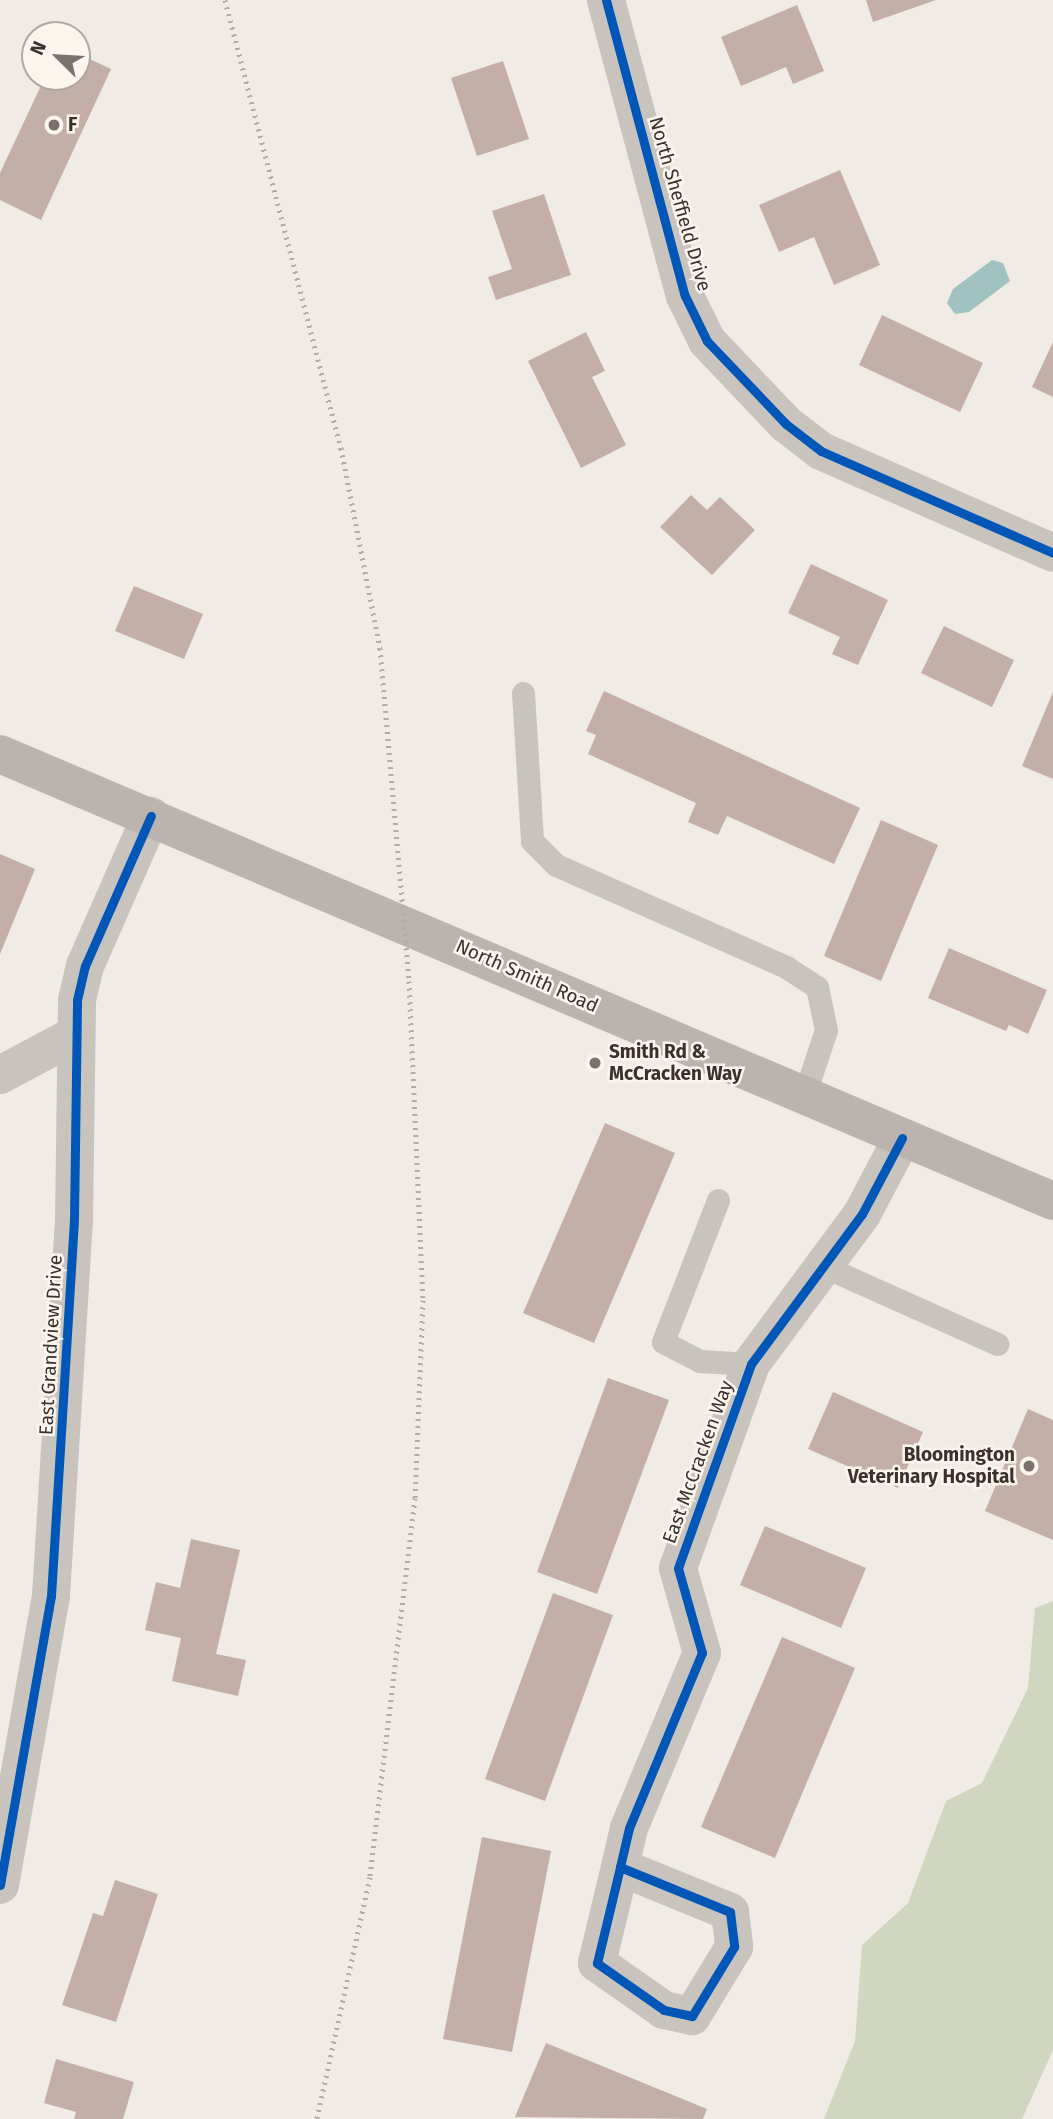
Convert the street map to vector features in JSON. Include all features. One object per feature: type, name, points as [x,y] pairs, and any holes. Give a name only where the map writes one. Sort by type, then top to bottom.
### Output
[{"type":"main road","name":"North Smith Road","points":[[0,754],[151,816],[803,1099],[1053,1201]]},
{"type":"street","name":"North Sheffield Drive","points":[[606,0],[685,296],[707,341],[786,424],[821,451],[1053,553]]},
{"type":"street","name":"East Grandview Drive","points":[[0,1885],[31,1732],[53,1571],[74,1219],[73,1036],[85,966],[151,816]]},
{"type":"street","points":[[0,1075],[73,1036]]},
{"type":"street","name":"East McCracken Way","points":[[620,1867],[629,1828],[702,1653],[678,1568],[751,1364],[862,1214],[902,1138]]},
{"type":"lane","points":[[523,693],[531,841],[556,865],[786,967],[817,987],[825,1031],[803,1099]]},
{"type":"lane","points":[[718,1200],[663,1342],[701,1361],[751,1364]]},
{"type":"lane","points":[[823,1266],[997,1344]]},
{"type":"green space","points":[[1053,1601],[1053,2050],[1022,2119],[824,2119],[855,2041],[862,1945],[908,1903],[946,1801],[982,1783],[1028,1688],[1035,1608]]},
{"type":"water","points":[[992,260],[1003,263],[1010,281],[969,312],[955,314],[947,303],[953,289]]},
{"type":"building","points":[[866,0],[936,0],[873,22]]},
{"type":"building","points":[[797,5],[824,71],[793,84],[786,67],[741,86],[721,37]]},
{"type":"building","name":"F","points":[[91,60],[111,69],[41,220],[0,200],[0,173],[38,91],[91,91]]},
{"type":"building","points":[[503,61],[529,139],[477,156],[451,78]]},
{"type":"building","points":[[840,170],[880,265],[834,285],[814,237],[779,252],[759,205]]},
{"type":"building","points":[[544,194],[571,275],[496,300],[488,277],[512,269],[492,211]]},
{"type":"building","points":[[882,315],[983,363],[960,412],[859,365]]},
{"type":"building","points":[[586,332],[605,371],[592,377],[626,445],[581,468],[528,361]]},
{"type":"building","points":[[1053,342],[1053,397],[1032,387]]},
{"type":"building","points":[[691,495],[707,510],[720,497],[755,530],[712,575],[660,527]]},
{"type":"building","points":[[811,564],[888,600],[858,665],[832,654],[840,637],[788,613]]},
{"type":"building","points":[[134,586],[203,614],[184,659],[115,631]]},
{"type":"building","points":[[944,626],[1014,660],[992,707],[921,673]]},
{"type":"building","points":[[604,691],[860,808],[834,864],[727,816],[718,835],[688,822],[696,803],[588,754],[596,735],[586,731]]},
{"type":"building","points":[[1053,692],[1053,779],[1022,766]]},
{"type":"building","points":[[881,820],[938,845],[881,981],[824,956]]},
{"type":"building","points":[[0,854],[35,869],[0,954]]},
{"type":"building","points":[[949,948],[1047,990],[1028,1034],[1009,1025],[1006,1031],[928,998]]},
{"type":"building","points":[[605,1123],[675,1153],[594,1343],[523,1313]]},
{"type":"building","points":[[608,1378],[669,1400],[597,1594],[537,1572]]},
{"type":"building","points":[[833,1392],[923,1432],[898,1488],[808,1449]]},
{"type":"building","name":"Bloomington Veterinary Hospital","points":[[1028,1409],[1053,1420],[1053,1540],[985,1511]]},
{"type":"building","points":[[765,1526],[866,1568],[841,1628],[740,1585]]},
{"type":"building","points":[[191,1539],[240,1550],[216,1654],[246,1660],[238,1696],[172,1681],[181,1638],[145,1630],[156,1582],[180,1588]]},
{"type":"building","points":[[553,1593],[613,1615],[545,1801],[485,1779]]},
{"type":"building","points":[[782,1637],[855,1668],[775,1858],[701,1827]]},
{"type":"building","points":[[482,1837],[551,1851],[512,2052],[443,2039]]},
{"type":"building","points":[[115,1880],[158,1894],[116,2022],[62,2005],[93,1913],[103,1916]]},
{"type":"building","points":[[546,2043],[707,2109],[703,2119],[515,2117]]},
{"type":"building","points":[[56,2059],[134,2082],[123,2119],[74,2119],[76,2112],[44,2103]]},
{"type":"railway","points":[[225,0],[341,448],[380,648],[409,981],[423,1300],[415,1498],[370,1877],[317,2119]]},
{"type":"cycle path","points":[[606,0],[685,296],[707,341],[786,424],[821,451],[1053,553]]},
{"type":"cycle path","points":[[0,1885],[51,1596],[74,1219],[77,1000],[85,966],[151,816]]},
{"type":"cycle path","points":[[620,1867],[730,1912],[734,1947],[692,2016],[664,2010],[597,1963],[629,1828],[702,1653],[678,1568],[751,1364],[862,1214],[902,1138]]},
{"type":"place","name":"F","points":[[54,125]]},
{"type":"place","name":"Smith Rd & McCracken Way","points":[[595,1063]]},
{"type":"place","name":"Bloomington Veterinary Hospital","points":[[1029,1466]]}]
